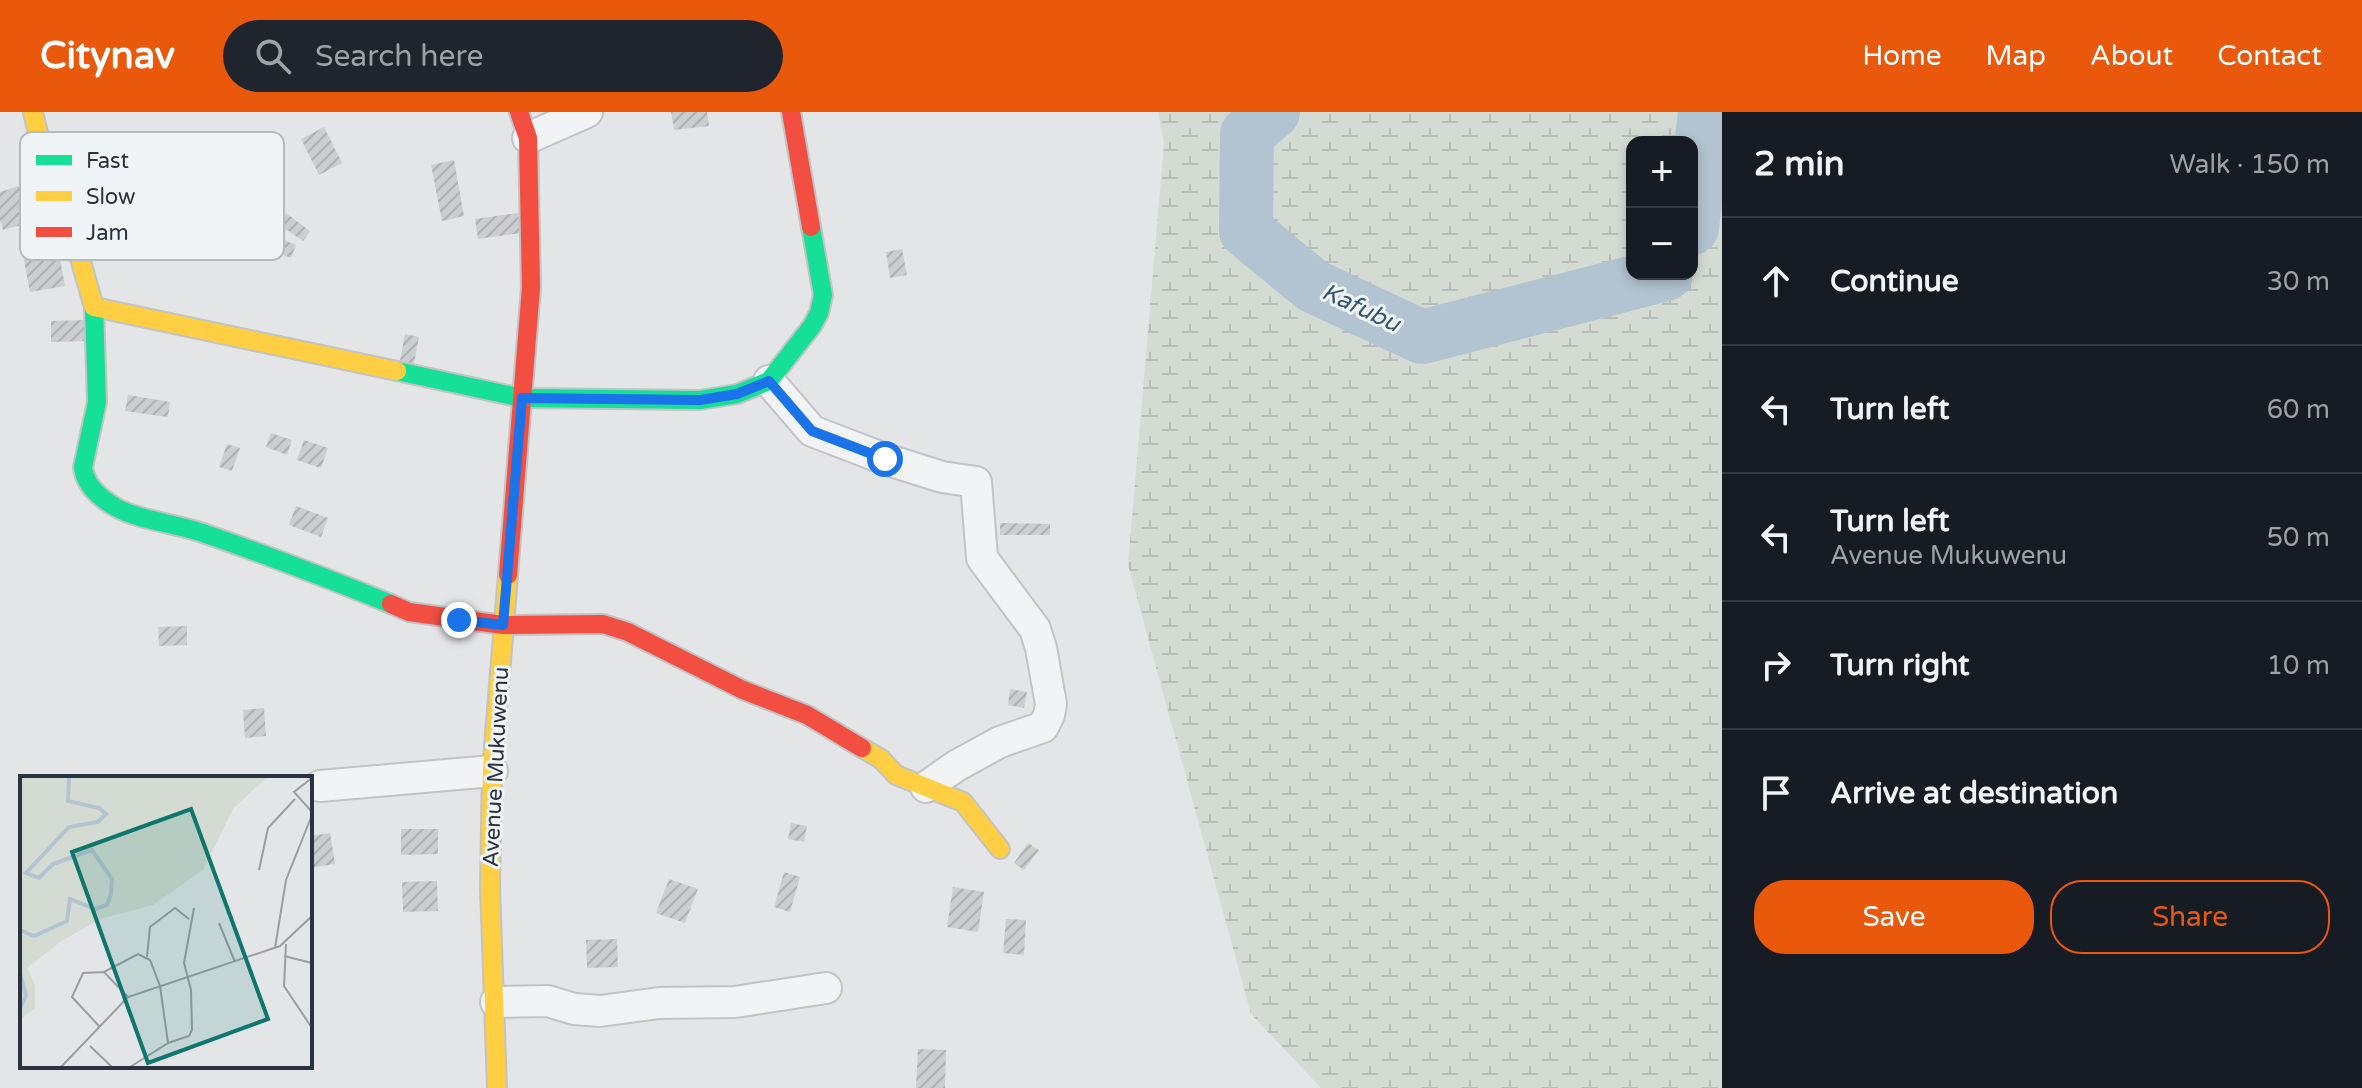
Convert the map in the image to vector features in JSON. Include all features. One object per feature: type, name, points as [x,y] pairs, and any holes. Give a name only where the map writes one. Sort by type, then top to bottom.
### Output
[{"type":"street","points":[[33,112],[38,132]]},
{"type":"street","points":[[523,125],[587,112]]},
{"type":"street","points":[[94,307],[522,398],[700,400],[737,394],[769,381],[812,326],[823,295],[791,112]]},
{"type":"street","name":"Avenue Mukuwenu","points":[[497,1088],[490,887],[492,771],[531,287],[523,125]]},
{"type":"street","points":[[80,260],[94,307],[97,402],[83,467],[84,478],[89,488],[120,510],[280,559],[409,612],[503,625],[603,624],[628,632],[743,690],[807,715],[881,759],[896,775],[969,807],[1000,849]]},
{"type":"street","points":[[769,381],[812,431],[913,468],[942,477],[976,482],[982,558],[1035,629],[1051,704],[1043,727],[1000,742],[926,787]]},
{"type":"street","points":[[320,786],[492,771]]},
{"type":"street","points":[[496,1002],[548,1001],[574,1009],[600,1011],[659,1003],[735,1002],[826,988]]},
{"type":"green space","points":[[1158,112],[1722,112],[1722,1088],[1321,1088],[1251,1014],[1128,565],[1164,144]]},
{"type":"building","points":[[671,112],[707,112],[709,126],[674,130]]},
{"type":"building","points":[[324,127],[342,163],[319,175],[301,139]]},
{"type":"building","points":[[454,160],[464,216],[442,221],[431,165]]},
{"type":"building","points":[[20,186],[20,225],[3,230],[0,192]]},
{"type":"building","points":[[286,213],[310,231],[303,241],[284,228]]},
{"type":"building","points":[[518,213],[521,233],[478,239],[475,219]]},
{"type":"building","points":[[284,240],[296,245],[291,258],[284,255]]},
{"type":"building","points":[[902,249],[907,275],[890,278],[886,252]]},
{"type":"building","points":[[24,260],[60,260],[65,286],[30,292]]},
{"type":"building","points":[[85,320],[85,341],[51,342],[51,321]]},
{"type":"building","points":[[405,334],[419,337],[413,368],[399,366]]},
{"type":"building","points":[[128,395],[170,402],[168,417],[125,411]]},
{"type":"building","points":[[271,433],[292,440],[287,455],[266,447]]},
{"type":"building","points":[[304,440],[328,448],[321,468],[297,460]]},
{"type":"building","points":[[227,444],[240,448],[232,471],[219,467]]},
{"type":"building","points":[[296,506],[328,518],[321,537],[289,525]]},
{"type":"building","points":[[1000,523],[1050,524],[1050,535],[1000,535]]},
{"type":"building","points":[[187,626],[187,645],[159,646],[158,627]]},
{"type":"building","points":[[1010,689],[1027,692],[1024,708],[1008,705]]},
{"type":"building","points":[[264,708],[266,736],[245,738],[243,710]]},
{"type":"building","points":[[791,823],[807,826],[804,842],[788,839]]},
{"type":"building","points":[[401,829],[438,829],[438,854],[401,855]]},
{"type":"building","points":[[330,833],[335,864],[312,868],[312,836]]},
{"type":"building","points":[[1028,843],[1039,850],[1024,870],[1014,863]]},
{"type":"building","points":[[784,872],[800,877],[790,912],[774,907]]},
{"type":"building","points":[[669,879],[698,889],[685,923],[656,913]]},
{"type":"building","points":[[437,881],[438,911],[403,912],[402,882]]},
{"type":"building","points":[[953,887],[984,892],[978,932],[947,927]]},
{"type":"building","points":[[1006,919],[1026,920],[1024,955],[1003,953]]},
{"type":"building","points":[[617,939],[618,967],[587,968],[586,940]]},
{"type":"building","points":[[918,1049],[946,1050],[945,1088],[916,1088]]},
{"type":"waterway","name":"Kafubu","points":[[1273,112],[1247,134],[1246,231],[1313,286],[1422,337],[1643,280]]},
{"type":"waterway","name":"Kafubu","points":[[1694,208],[1705,112]]},
{"type":"traffic: fast","points":[[397,371],[522,398],[700,400],[737,394],[769,381],[819,313],[823,295],[811,227]]},
{"type":"traffic: fast","points":[[94,307],[97,402],[83,467],[95,491],[125,512],[200,532],[391,604]]},
{"type":"traffic: slow","points":[[33,112],[38,132]]},
{"type":"traffic: slow","points":[[80,260],[94,307],[397,371]]},
{"type":"traffic: slow","points":[[497,1088],[490,887],[492,771],[508,575]]},
{"type":"traffic: slow","points":[[862,748],[881,759],[896,775],[963,802],[1000,849]]},
{"type":"traffic: jam","points":[[508,575],[531,287],[528,138],[519,112]]},
{"type":"traffic: jam","points":[[791,112],[811,227]]},
{"type":"traffic: jam","points":[[391,604],[409,612],[503,625],[603,624],[628,632],[743,690],[807,715],[862,748]]},
{"type":"route","points":[[459,620],[503,625],[522,398],[700,400],[737,394],[769,381],[812,431],[885,459]]}]
